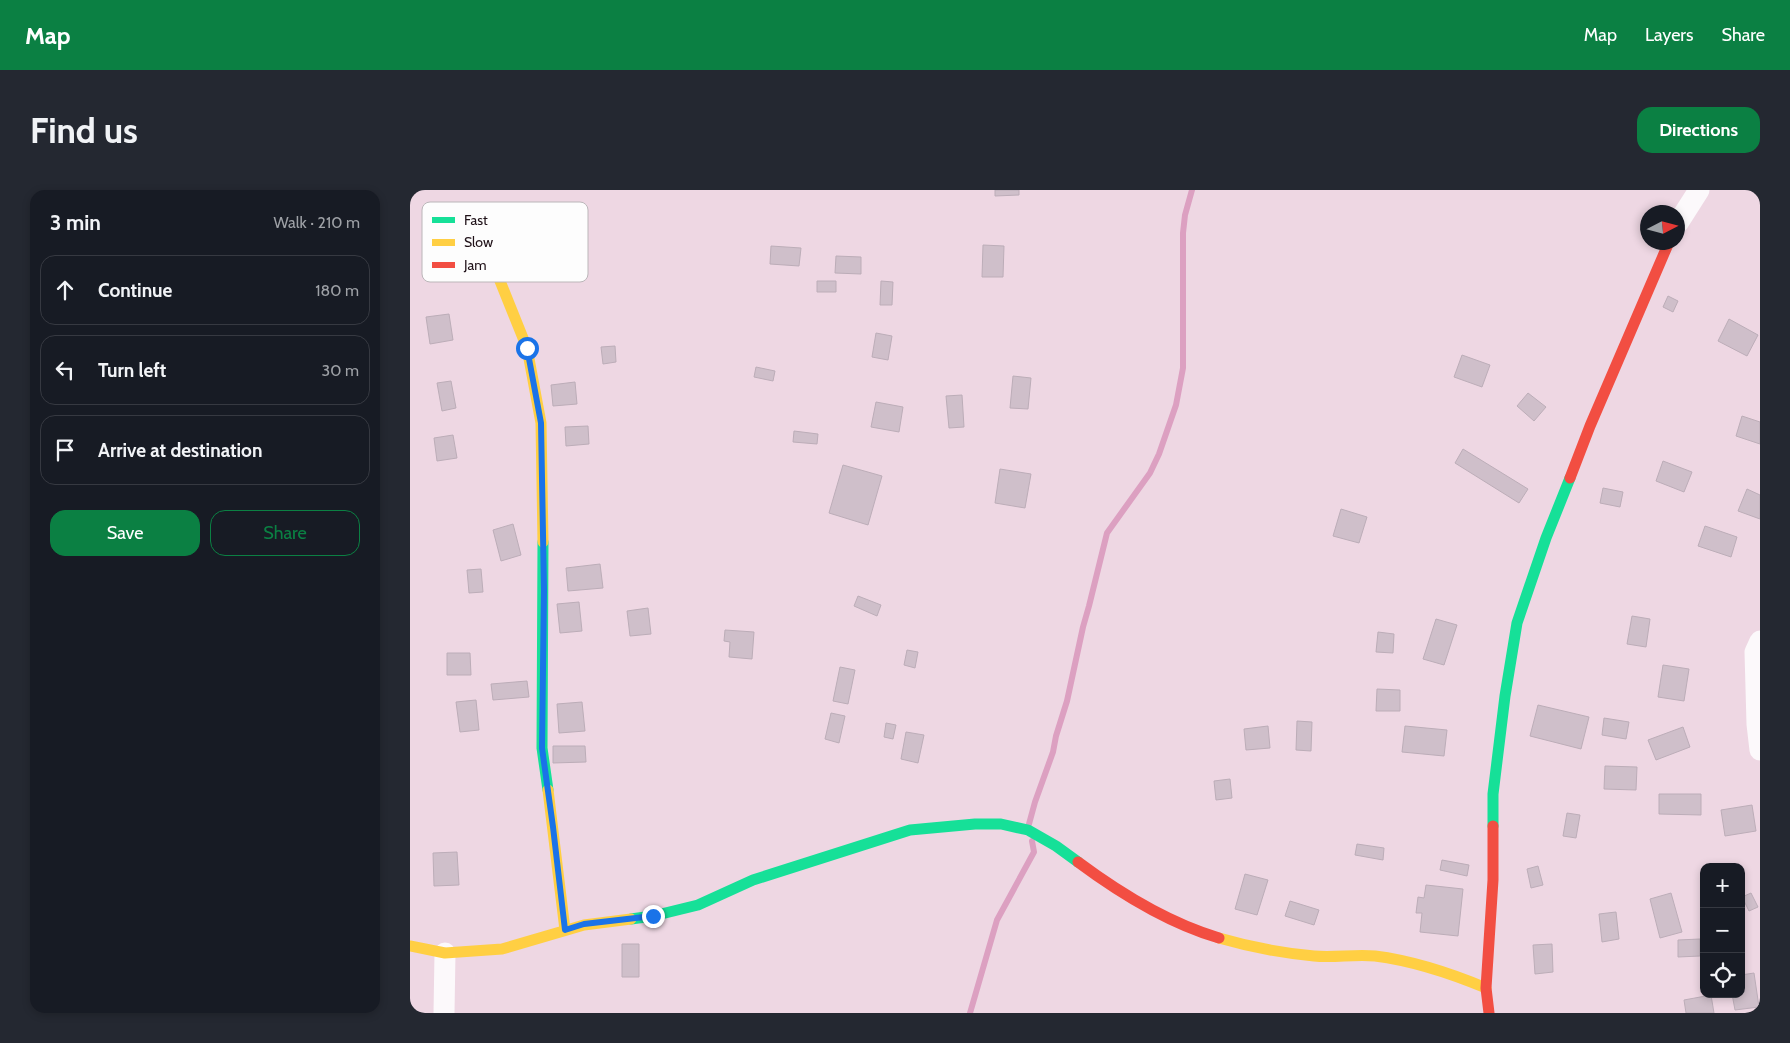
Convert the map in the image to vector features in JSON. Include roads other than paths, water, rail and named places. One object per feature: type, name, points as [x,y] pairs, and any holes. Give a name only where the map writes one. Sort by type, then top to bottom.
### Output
[{"type":"street","points":[[1685,212],[1699,190]]},
{"type":"street","points":[[1489,1013],[1486,988],[1493,880],[1493,794],[1505,696],[1517,623],[1546,538],[1590,426],[1665,250]]},
{"type":"street","points":[[500,282],[527,348],[541,423],[544,590],[542,748],[565,930]]},
{"type":"street","points":[[1760,640],[1755,652],[1756,724],[1760,750]]},
{"type":"street","points":[[410,946],[445,952],[502,949],[584,924],[653,916],[698,905],[753,880],[910,830],[975,824],[1001,824],[1028,830],[1056,846],[1098,877],[1144,906],[1198,932],[1250,947],[1315,956],[1374,956],[1413,962],[1448,972],[1486,988]]},
{"type":"street","points":[[444,1013],[445,952]]},
{"type":"waterway","points":[[1029,824],[1053,752],[1067,701],[1083,627],[1107,533],[1150,473],[1159,454],[1176,405],[1183,368],[1183,233],[1185,215],[1192,190]]},
{"type":"waterway","points":[[970,1013],[997,920],[1034,852],[1032,841]]}]
